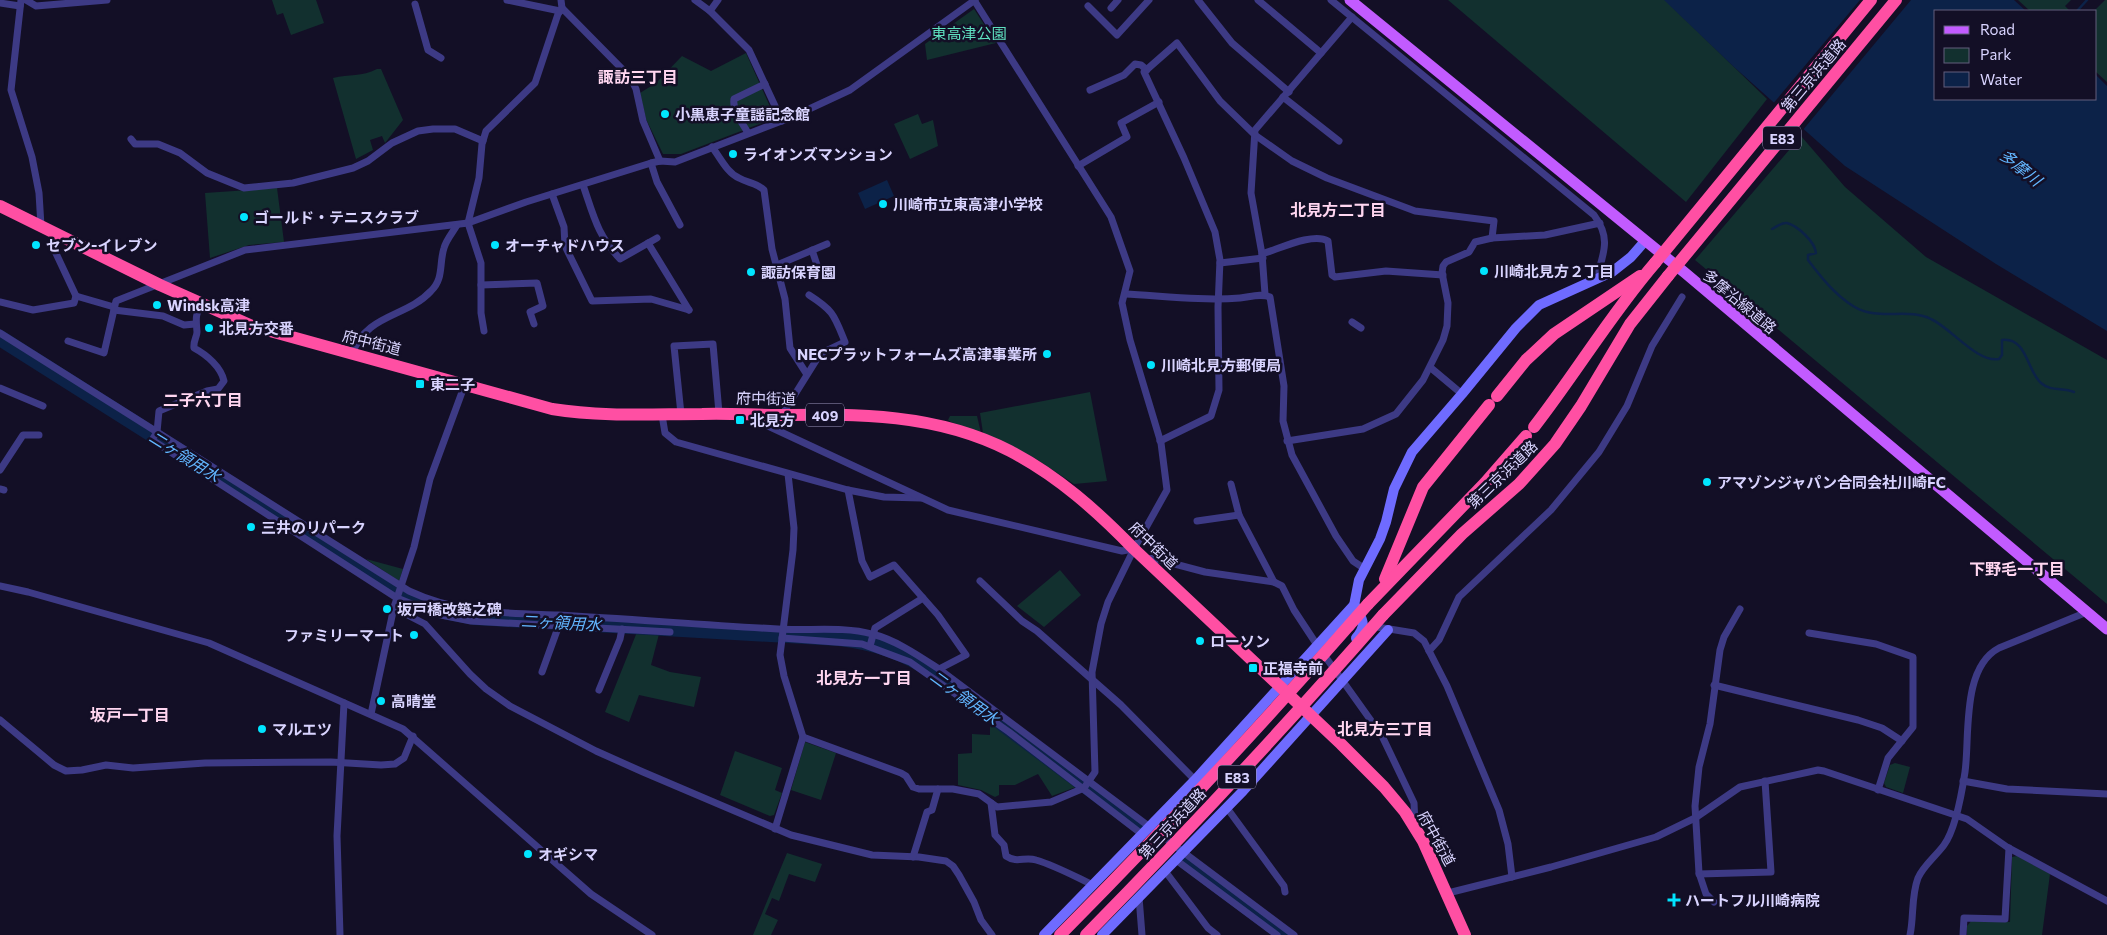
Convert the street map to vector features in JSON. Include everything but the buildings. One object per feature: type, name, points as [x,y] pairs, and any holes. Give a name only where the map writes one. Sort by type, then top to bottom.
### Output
[{"type":"highway","name":"第三京浜道路","points":[[1060,935],[1149,845],[1223,766],[1381,588],[1485,484],[1530,432],[1565,387],[1652,266],[1871,0]]},
{"type":"highway","name":"第三京浜道路","points":[[1086,935],[1164,856],[1383,615],[1462,534],[1519,484],[1555,444],[1581,406],[1630,324],[1896,0]]},
{"type":"highway","name":"府中街道","points":[[0,206],[201,304],[252,326],[544,407],[592,414],[662,415],[719,413],[857,415],[900,418],[941,426],[986,441],[1028,461],[1064,485],[1108,522],[1146,561],[1312,716],[1384,787],[1415,827],[1432,857],[1465,935]]},
{"type":"highway","points":[[1381,588],[1397,555],[1423,487],[1526,360],[1554,334],[1652,266]]},
{"type":"main road","name":"多摩沿線道路","points":[[1350,0],[1645,241],[2107,629]]},
{"type":"street","points":[[26,0],[36,6],[107,0]]},
{"type":"street","points":[[507,0],[561,10],[630,77],[636,89],[643,121],[660,161]]},
{"type":"street","points":[[484,331],[481,314],[481,263],[468,223],[479,178],[483,141],[486,131],[535,82],[561,10],[561,0]]},
{"type":"street","points":[[695,0],[710,11],[749,50],[782,120]]},
{"type":"street","points":[[710,11],[718,0]]},
{"type":"street","points":[[68,341],[104,353],[116,301],[245,250],[468,223],[651,163],[660,161],[675,162],[782,120],[859,85],[882,66],[974,0],[1111,217],[1130,271],[1122,303],[1130,340],[1160,441],[1166,490],[1108,602],[1101,624],[1092,681],[1095,772],[1085,785],[1052,802],[997,807],[979,794],[953,789],[919,790],[913,787],[906,776],[901,773],[803,737]]},
{"type":"street","points":[[1111,8],[1118,0]]},
{"type":"street","points":[[1088,6],[1117,35],[1149,0]]},
{"type":"street","points":[[1198,0],[1232,43],[1339,141]]},
{"type":"street","points":[[1258,0],[1321,53]]},
{"type":"street","points":[[1332,0],[1594,215],[1600,223],[1606,238],[1596,280]]},
{"type":"street","points":[[0,3],[20,3],[11,90],[32,157],[41,226]]},
{"type":"street","points":[[415,4],[428,50],[441,58]]},
{"type":"street","points":[[1265,294],[1262,256],[1251,192],[1255,135],[1258,126],[1352,17]]},
{"type":"street","points":[[1160,441],[1211,416],[1219,390],[1217,319],[1220,263],[1215,232],[1159,102],[1144,72],[1178,44],[1220,101],[1255,135],[1292,161],[1327,178],[1396,205],[1432,214],[1494,221],[1492,238]]},
{"type":"street","points":[[1090,90],[1124,75],[1135,64],[1141,65],[1147,70]]},
{"type":"street","points":[[748,133],[735,109],[734,99],[765,84]]},
{"type":"street","points":[[1078,166],[1127,137],[1120,122],[1159,102]]},
{"type":"street","points":[[131,139],[136,144],[158,144],[180,153],[207,173],[244,188],[293,183],[353,168],[392,143],[418,131],[455,129],[483,141]]},
{"type":"street","points":[[712,147],[738,178],[759,185],[764,190],[772,249],[785,299],[790,348],[806,373]]},
{"type":"street","points":[[651,163],[657,182],[680,225]]},
{"type":"street","points":[[584,185],[598,230],[620,259],[657,238]]},
{"type":"street","points":[[552,194],[564,228],[565,246],[592,301],[651,299],[689,310],[648,243]]},
{"type":"street","points":[[1287,441],[1352,432],[1396,414],[1431,368],[1444,340],[1448,303],[1442,275],[1443,266],[1446,262],[1469,252],[1475,242],[1492,238],[1545,235],[1600,223]]},
{"type":"street","points":[[352,354],[356,344],[368,328],[422,299],[431,292],[440,275],[444,247],[457,225]]},
{"type":"street","points":[[0,302],[33,310],[74,303],[76,296],[53,246],[55,232]]},
{"type":"street","points":[[1220,263],[1262,256],[1313,238],[1323,238],[1328,241],[1332,275],[1335,276],[1386,271],[1442,275]]},
{"type":"street","points":[[1066,935],[1237,770],[1329,660],[1348,632],[1359,580],[1386,522],[1396,483],[1412,452],[1516,328],[1539,305],[1612,272],[1645,241]]},
{"type":"street","points":[[777,265],[827,244]]},
{"type":"street","points":[[812,250],[819,271]]},
{"type":"street","points":[[481,285],[537,283],[543,306],[530,312],[534,324]]},
{"type":"street","points":[[1125,294],[1219,298],[1265,294],[1270,297],[1284,386],[1283,422],[1287,441],[1292,455],[1336,536],[1353,561],[1365,569]]},
{"type":"street","points":[[782,415],[806,373],[817,359],[826,351],[845,342],[831,312],[826,306],[809,295]]},
{"type":"street","points":[[76,296],[114,308],[163,316],[184,325],[195,324]]},
{"type":"street","points":[[1430,651],[1439,640],[1459,597],[1551,510],[1599,452],[1627,406],[1652,346],[1682,297]]},
{"type":"street","points":[[201,304],[195,324],[198,334],[194,342],[194,348],[204,354],[222,373],[224,381],[218,390],[207,391],[159,411],[157,432],[152,440],[431,612],[471,621],[670,632]]},
{"type":"street","points":[[1352,322],[1361,328]]},
{"type":"street","points":[[0,333],[157,432],[399,592],[450,607],[475,612],[616,618],[847,642],[870,646],[910,662],[1085,785],[1151,827],[1294,935]]},
{"type":"street","points":[[681,414],[674,346],[713,344],[719,413]]},
{"type":"street","points":[[1431,368],[1462,394]]},
{"type":"street","points":[[371,714],[394,608],[414,547],[435,462],[465,384]]},
{"type":"street","points":[[0,388],[42,406]]},
{"type":"street","points":[[751,414],[768,426],[948,510],[1122,551],[1134,549]]},
{"type":"street","points":[[662,415],[666,433],[676,442],[848,490],[884,497],[923,498]]},
{"type":"street","points":[[0,470],[23,435],[39,435]]},
{"type":"street","points":[[775,829],[803,737],[784,676],[780,655],[794,550],[794,521],[788,474]]},
{"type":"street","points":[[1231,484],[1239,516],[1274,582]]},
{"type":"street","points":[[848,490],[862,561],[870,578],[894,565],[923,598],[966,655],[939,669]]},
{"type":"street","points":[[1197,522],[1239,516]]},
{"type":"street","points":[[1146,561],[1152,558],[1205,572],[1274,582],[1282,586],[1294,610],[1317,645],[1344,680],[1382,736],[1414,803],[1415,827]]},
{"type":"street","points":[[980,581],[1022,621],[1037,631],[1121,705],[1195,780]]},
{"type":"street","points":[[0,586],[28,592],[209,643],[403,728],[591,894],[652,935]]},
{"type":"street","points":[[870,646],[875,628],[923,598]]},
{"type":"street","points":[[1329,660],[1362,631],[1363,620],[1353,604]]},
{"type":"street","points":[[1044,935],[1195,780],[1353,604]]},
{"type":"street","points":[[394,608],[425,624],[470,674],[486,689],[510,706],[596,751],[775,829],[824,844],[872,855],[946,861],[954,866],[982,920],[992,935]]},
{"type":"street","points":[[1714,902],[1706,894],[1699,874],[1695,818],[1699,767],[1710,724],[1720,650],[1724,637],[1740,609]]},
{"type":"street","points":[[425,624],[426,616],[431,612]]},
{"type":"street","points":[[1910,935],[1918,878],[1945,844],[1956,815],[1963,781],[1971,693],[1982,666],[1989,656],[1999,648],[2087,612]]},
{"type":"street","points":[[1363,624],[1388,630],[1414,633],[1424,641],[1430,651],[1447,686],[1499,810],[1508,844],[1512,877]]},
{"type":"street","points":[[542,672],[560,626]]},
{"type":"street","points":[[599,690],[620,639],[622,629]]},
{"type":"street","points":[[1102,935],[1227,808],[1388,630]]},
{"type":"street","points":[[1809,633],[1876,644],[1913,657],[1913,727],[1888,758],[1878,790]]},
{"type":"street","points":[[782,634],[872,634],[913,652],[939,669],[1085,785],[1143,835]]},
{"type":"street","points":[[1714,685],[1858,720],[1882,728],[1902,741]]},
{"type":"street","points":[[340,935],[337,836],[339,764],[344,703]]},
{"type":"street","points":[[0,720],[54,765],[66,771],[106,765],[133,768],[205,763],[381,766],[395,764],[404,758],[412,736]]},
{"type":"street","points":[[1448,893],[1656,837],[1695,818],[1740,787],[1824,771],[1967,819],[2009,848],[2107,900]]},
{"type":"street","points":[[1699,874],[1771,872],[1765,781]]},
{"type":"street","points":[[1963,781],[2007,789],[2107,794]]},
{"type":"street","points":[[913,857],[927,812],[932,810],[938,789]]},
{"type":"street","points":[[991,803],[995,835],[1004,845],[1006,856],[1014,861],[1033,859],[1063,870],[1093,885]]},
{"type":"street","points":[[1227,808],[1284,886],[1285,892]]},
{"type":"street","points":[[1079,935],[1165,838]]},
{"type":"street","points":[[1964,935],[1964,918],[2005,920],[2009,848]]},
{"type":"street","points":[[1176,860],[1277,935]]},
{"type":"street","points":[[1165,871],[1208,928],[1217,935]]},
{"type":"street","points":[[1139,898],[1142,935]]},
{"type":"green space","points":[[272,0],[316,0],[324,23],[291,35],[283,13],[277,15]]},
{"type":"green space","points":[[1448,0],[1665,0],[1767,99],[1686,202]]},
{"type":"green space","points":[[2018,0],[2071,0],[2065,6],[2069,10],[2029,10]]},
{"type":"green space","points":[[2107,0],[2107,82],[2097,73],[2097,10],[2095,10]]},
{"type":"green space","name":"東高津公園","points":[[974,9],[996,43],[927,60],[925,44]]},
{"type":"green space","points":[[746,53],[775,118],[681,154],[663,154],[646,119],[640,93],[656,83],[682,56],[711,71]]},
{"type":"green space","points":[[381,69],[403,120],[385,143],[382,136],[370,140],[373,150],[356,159],[333,78],[366,73]]},
{"type":"green space","points":[[918,114],[922,124],[933,120],[938,146],[910,159],[894,124]]},
{"type":"green space","points":[[1801,136],[1845,187],[1926,257],[2107,360],[2107,604],[1695,260]]},
{"type":"green space","name":"ゴールド・テニスクラブ","points":[[277,188],[284,242],[249,245],[210,258],[205,193]]},
{"type":"green space","points":[[1090,392],[1107,481],[1074,484],[1033,457],[983,433],[980,413]]},
{"type":"green space","points":[[950,416],[977,416],[981,433],[951,422],[948,420]]},
{"type":"green space","points":[[366,559],[403,569],[399,581]]},
{"type":"green space","points":[[1060,570],[1081,595],[1044,627],[1017,606]]},
{"type":"green space","points":[[637,632],[659,634],[651,665],[670,672],[701,677],[694,707],[639,695],[629,722],[605,712]]},
{"type":"green space","points":[[990,723],[1076,787],[1052,796],[1038,774],[1015,785],[999,785],[999,795],[995,797],[981,790],[958,785],[958,754],[972,753],[972,734],[990,735]]},
{"type":"green space","points":[[805,742],[836,753],[821,800],[791,790]]},
{"type":"green space","points":[[735,751],[782,768],[775,790],[782,793],[774,815],[770,816],[720,795]]},
{"type":"green space","points":[[1895,763],[1910,767],[1903,793],[1886,787],[1884,783],[1890,765]]},
{"type":"green space","points":[[787,853],[822,864],[815,882],[789,874],[779,901],[772,898],[765,914],[778,920],[771,935],[753,935]]},
{"type":"green space","points":[[2017,856],[2050,874],[2042,935],[1967,935],[1967,926],[1972,920],[2010,922],[2012,857]]},
{"type":"water","name":"多摩川","points":[[1664,0],[2014,0],[2025,10],[1934,10],[1934,100],[2097,100],[2097,76],[2107,86],[2107,331],[1996,264],[1845,166],[1734,67]]},
{"type":"water","points":[[887,180],[894,196],[865,209],[858,193]]},
{"type":"pier","points":[[1860,0],[1911,0],[1802,131],[1772,105]]},
{"type":"waterway","points":[[2078,10],[2087,0]]},
{"type":"waterway","points":[[1772,229],[1787,223],[1796,227],[1805,235],[1813,244],[1816,253],[1808,255],[1808,260],[1834,291],[1853,306],[1872,313],[1912,314],[1931,319],[1939,323],[1973,350],[1991,359],[1999,359],[2002,355],[2002,340],[2010,340],[2022,349],[2036,378],[2041,383],[2049,388],[2074,392]]},
{"type":"waterway","name":"二ヶ領用水","points":[[0,338],[409,597],[448,612],[474,617],[839,638],[877,645],[912,659],[934,672],[1141,827]]},
{"type":"waterway","name":"二ヶ領用水","points":[[1184,860],[1285,935]]},
{"type":"place","name":"小黒恵子童謡記念館","points":[[665,114]]},
{"type":"place","name":"ライオンズマンション","points":[[733,154]]},
{"type":"place","name":"川崎市立東高津小学校","points":[[883,204]]},
{"type":"place","name":"ゴールド・テニスクラブ","points":[[244,217]]},
{"type":"place","name":"セブン-イレブン","points":[[36,245]]},
{"type":"place","name":"オーチャドハウス","points":[[495,245]]},
{"type":"place","name":"川崎北見方２丁目","points":[[1484,271]]},
{"type":"place","name":"諏訪保育園","points":[[751,272]]},
{"type":"place","name":"Windsk高津","points":[[157,305]]},
{"type":"place","name":"北見方交番","points":[[209,328]]},
{"type":"place","name":"NECプラットフォームズ高津事業所","points":[[1047,354]]},
{"type":"place","name":"川崎北見方郵便局","points":[[1151,365]]},
{"type":"place","name":"東二子","points":[[420,384]]},
{"type":"place","name":"北見方","points":[[740,420]]},
{"type":"place","name":"アマゾンジャパン合同会社川崎FC","points":[[1707,482]]},
{"type":"place","name":"三井のリパーク","points":[[251,527]]},
{"type":"place","name":"坂戸橋改築之碑","points":[[387,609]]},
{"type":"place","name":"ファミリーマート","points":[[414,635]]},
{"type":"place","name":"ローソン","points":[[1200,641]]},
{"type":"place","name":"正福寺前","points":[[1253,668]]},
{"type":"place","name":"高晴堂","points":[[381,701]]},
{"type":"place","name":"マルエツ","points":[[262,729]]},
{"type":"place","name":"オギシマ","points":[[528,854]]},
{"type":"place","name":"ハートフル川崎病院","points":[[1674,900]]},
{"type":"district","name":"諏訪三丁目","points":[[638,76]]},
{"type":"district","name":"北見方二丁目","points":[[1338,209]]},
{"type":"district","name":"二子六丁目","points":[[203,399]]},
{"type":"district","name":"下野毛一丁目","points":[[2017,568]]},
{"type":"district","name":"北見方一丁目","points":[[864,677]]},
{"type":"district","name":"坂戸一丁目","points":[[130,714]]},
{"type":"district","name":"北見方三丁目","points":[[1385,728]]}]
